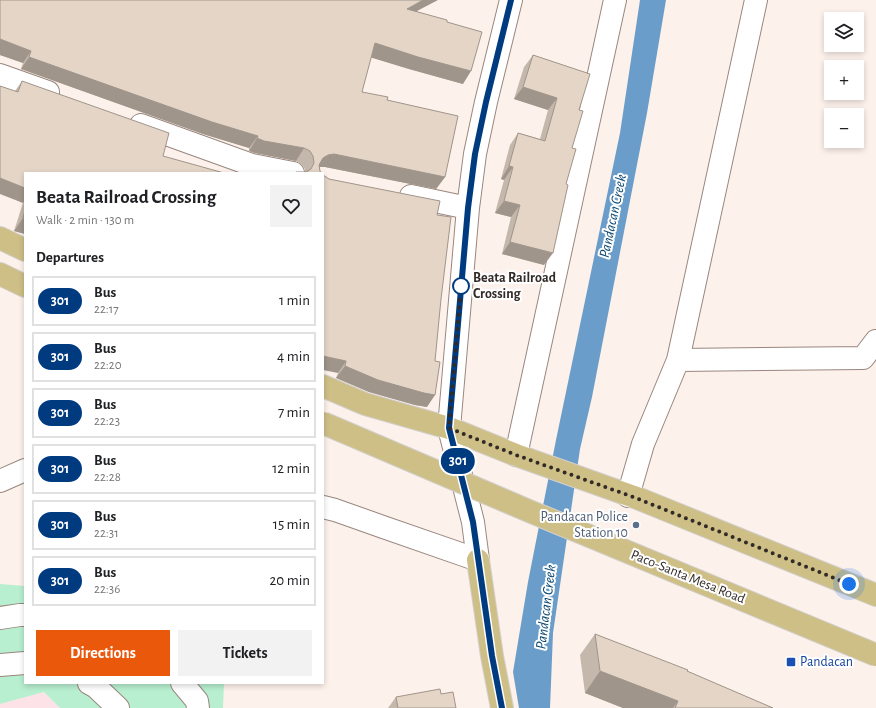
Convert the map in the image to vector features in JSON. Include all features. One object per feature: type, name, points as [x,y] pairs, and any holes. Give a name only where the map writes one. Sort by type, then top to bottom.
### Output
[{"type":"main road","points":[[0,238],[24,250]]},
{"type":"main road","points":[[0,274],[24,286]]},
{"type":"main road","points":[[324,386],[365,404],[449,428],[516,455],[636,498],[876,595]]},
{"type":"main road","name":"Paco-Santa Mesa Road","points":[[324,423],[876,655]]},
{"type":"main road","points":[[478,560],[492,656],[502,708]]},
{"type":"street","points":[[324,507],[383,526],[478,560],[473,522],[449,428],[468,208],[475,154],[511,0]]},
{"type":"street","points":[[516,455],[615,0]]},
{"type":"street","points":[[628,496],[643,444],[678,360],[756,0]]},
{"type":"street","points":[[0,75],[68,99]]},
{"type":"street","points":[[125,120],[252,165],[288,172]]},
{"type":"street","points":[[391,192],[468,208]]},
{"type":"street","points":[[678,360],[870,363],[876,341]]},
{"type":"street","points":[[0,481],[24,470]]},
{"type":"street","points":[[0,618],[24,615]]},
{"type":"street","points":[[0,665],[24,663]]},
{"type":"street","points":[[91,684],[96,687],[118,708]]},
{"type":"street","points":[[183,684],[197,701],[198,708]]},
{"type":"shaded area","points":[[44,692],[60,708],[0,708],[0,704]]},
{"type":"green space","points":[[0,584],[24,586],[24,684],[224,684],[223,708],[60,708],[44,692],[0,704]]},
{"type":"water","name":"Pandacan Creek","points":[[640,0],[666,0],[647,113],[592,397],[580,449],[553,633],[550,708],[519,708],[513,672],[528,582],[620,133]]},
{"type":"building","points":[[0,0],[423,0],[407,9],[447,20],[447,22],[482,32],[471,71],[418,57],[375,43],[362,92],[388,97],[387,100],[458,116],[445,177],[334,154],[323,158],[319,165],[320,172],[306,172],[311,169],[314,163],[313,156],[310,151],[304,148],[264,141],[257,138],[258,136],[212,122],[29,57],[31,51],[0,39]]},
{"type":"building","points":[[533,55],[590,74],[579,110],[583,111],[572,148],[576,149],[566,184],[568,185],[553,253],[510,242],[520,205],[504,201],[513,167],[509,166],[518,133],[545,141],[557,98],[523,87]]},
{"type":"building","points":[[22,81],[169,133],[163,156],[220,172],[24,172],[24,188],[0,178],[0,86],[18,92]]},
{"type":"building","points":[[324,176],[329,179],[440,201],[437,215],[451,217],[435,361],[440,362],[435,395],[378,380],[345,366],[346,361],[324,356]]},
{"type":"building","points":[[595,634],[688,670],[687,671],[773,708],[675,708],[678,701],[600,671]]},
{"type":"building","points":[[440,689],[441,694],[453,692],[456,708],[398,708],[396,697]]},
{"type":"bus line","name":"301","points":[[502,708],[492,656],[473,522],[449,428],[468,208],[475,154],[511,0]]},
{"type":"place","name":"Beata Railroad Crossing","points":[[461,286]]},
{"type":"place","name":"Pandacan Police Station 10","points":[[636,525]]},
{"type":"place","name":"Pandacan","points":[[791,662]]},
{"type":"route","points":[[461,286],[449,428],[516,455],[636,498],[849,584]]}]
